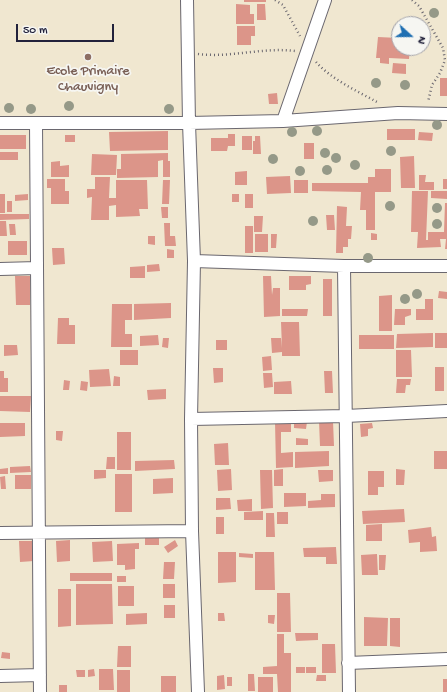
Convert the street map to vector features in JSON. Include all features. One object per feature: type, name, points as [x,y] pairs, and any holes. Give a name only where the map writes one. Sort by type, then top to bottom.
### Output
[{"type":"street","points":[[187,0],[189,123],[194,261],[191,419],[192,531],[198,692]]},
{"type":"street","points":[[283,121],[325,0]]},
{"type":"street","points":[[0,123],[189,123],[283,121],[398,113],[447,114]]},
{"type":"street","points":[[36,123],[40,692]]},
{"type":"street","points":[[194,261],[344,266],[447,266]]},
{"type":"street","points":[[344,266],[349,692]]},
{"type":"street","points":[[0,269],[37,268]]},
{"type":"street","points":[[191,419],[346,416],[447,411]]},
{"type":"street","points":[[0,533],[192,531]]},
{"type":"street","points":[[348,663],[447,659]]},
{"type":"street","points":[[0,676],[40,675]]},
{"type":"path","points":[[274,0],[283,5],[298,31],[307,52],[320,67],[351,88],[398,113]]},
{"type":"path","points":[[412,0],[418,6],[443,48],[445,60]]},
{"type":"path","points":[[188,53],[213,56],[274,50],[307,52]]},
{"type":"path","points":[[428,114],[428,102],[432,85],[440,73],[447,56]]},
{"type":"building","points":[[244,0],[266,0],[266,2],[244,2]]},
{"type":"building","points":[[236,4],[250,5],[250,14],[254,14],[254,24],[236,24]]},
{"type":"building","points":[[257,4],[265,4],[266,20],[257,20]]},
{"type":"building","points":[[237,26],[255,26],[255,36],[251,36],[251,45],[237,45]]},
{"type":"building","points":[[378,37],[391,38],[391,56],[409,56],[409,59],[389,58],[389,64],[380,63],[380,58],[376,58]]},
{"type":"building","points":[[393,63],[406,64],[406,74],[392,73]]},
{"type":"building","points":[[440,78],[447,78],[447,96],[440,96]]},
{"type":"building","points":[[277,93],[278,104],[269,104],[268,94]]},
{"type":"building","points":[[387,129],[415,129],[415,140],[387,140]]},
{"type":"building","points":[[168,131],[168,150],[110,151],[109,132]]},
{"type":"building","points":[[419,132],[433,133],[432,141],[418,140]]},
{"type":"building","points":[[228,134],[235,134],[235,146],[228,146],[227,151],[211,151],[211,138],[228,138]]},
{"type":"building","points":[[0,135],[26,135],[26,149],[0,149]]},
{"type":"building","points":[[65,135],[75,135],[75,142],[65,142]]},
{"type":"building","points":[[242,136],[252,136],[252,150],[242,150]]},
{"type":"building","points":[[255,136],[260,136],[261,154],[253,154],[253,141],[255,141]]},
{"type":"building","points":[[304,143],[314,143],[314,159],[304,159]]},
{"type":"building","points":[[0,152],[18,152],[18,160],[0,160]]},
{"type":"building","points":[[168,153],[168,161],[170,161],[170,177],[163,177],[163,160],[158,161],[158,177],[117,178],[117,169],[121,169],[121,154]]},
{"type":"building","points":[[92,154],[117,155],[116,175],[91,175]]},
{"type":"building","points":[[414,156],[415,188],[401,188],[400,157]]},
{"type":"building","points":[[60,161],[60,166],[69,165],[69,177],[51,177],[51,162]]},
{"type":"building","points":[[375,169],[391,169],[391,192],[375,192],[375,230],[366,230],[366,210],[360,210],[361,192],[312,191],[312,183],[368,183],[368,177],[375,177]]},
{"type":"building","points":[[247,171],[247,185],[235,185],[235,172]]},
{"type":"building","points":[[419,175],[426,175],[425,182],[434,182],[434,190],[419,190]]},
{"type":"building","points":[[290,176],[291,193],[267,194],[266,177]]},
{"type":"building","points":[[95,177],[110,177],[109,198],[116,198],[116,180],[147,180],[148,209],[139,209],[140,216],[116,217],[116,205],[109,206],[109,220],[91,220],[92,197],[87,198],[87,189],[95,189]]},
{"type":"building","points":[[47,179],[65,179],[65,191],[69,191],[69,204],[51,204],[51,188],[47,188]]},
{"type":"building","points":[[443,179],[447,179],[447,189],[443,189]]},
{"type":"building","points":[[163,180],[170,180],[169,204],[162,204]]},
{"type":"building","points":[[294,180],[308,180],[308,193],[294,193]]},
{"type":"building","points":[[412,191],[428,191],[426,240],[428,240],[428,232],[444,232],[445,203],[447,203],[447,249],[445,249],[446,239],[440,239],[441,247],[417,248],[418,232],[411,232]]},
{"type":"building","points":[[431,191],[447,191],[447,199],[431,198]]},
{"type":"building","points":[[0,194],[5,194],[5,213],[0,213]]},
{"type":"building","points":[[28,194],[28,200],[15,201],[15,195]]},
{"type":"building","points":[[232,194],[239,194],[239,202],[232,202]]},
{"type":"building","points":[[245,194],[253,194],[253,208],[245,208]]},
{"type":"building","points":[[7,201],[12,201],[12,212],[7,212]]},
{"type":"building","points":[[337,206],[347,207],[346,226],[352,226],[351,239],[348,239],[348,247],[343,247],[343,253],[336,253]]},
{"type":"building","points":[[161,207],[168,207],[168,218],[162,218]]},
{"type":"building","points":[[0,214],[29,214],[29,219],[0,220]]},
{"type":"building","points":[[326,215],[334,215],[335,230],[327,230]]},
{"type":"building","points":[[254,216],[263,216],[262,232],[254,232]]},
{"type":"building","points":[[0,221],[6,221],[7,236],[0,236]]},
{"type":"building","points":[[164,223],[170,223],[170,236],[175,236],[176,246],[165,246]]},
{"type":"building","points":[[9,224],[15,224],[16,235],[10,235]]},
{"type":"building","points":[[245,226],[253,226],[253,253],[245,253]]},
{"type":"building","points":[[371,233],[377,234],[377,240],[371,240]]},
{"type":"building","points":[[255,234],[268,234],[268,252],[255,252]]},
{"type":"building","points":[[271,234],[277,234],[276,248],[271,248]]},
{"type":"building","points":[[148,236],[155,236],[155,245],[148,244]]},
{"type":"building","points":[[8,241],[27,241],[27,255],[8,255]]},
{"type":"building","points":[[52,248],[64,248],[65,264],[53,265]]},
{"type":"building","points":[[167,249],[174,250],[174,258],[167,258]]},
{"type":"building","points":[[159,264],[160,271],[147,272],[147,265]]},
{"type":"building","points":[[145,266],[145,278],[130,278],[130,267]]},
{"type":"building","points":[[15,276],[30,276],[30,305],[16,305]]},
{"type":"building","points":[[263,276],[271,276],[272,295],[273,288],[280,288],[280,316],[264,317]]},
{"type":"building","points":[[289,276],[311,276],[311,284],[306,285],[306,290],[289,290]]},
{"type":"building","points":[[323,279],[332,279],[332,316],[323,316]]},
{"type":"building","points":[[439,291],[447,292],[447,299],[438,298]]},
{"type":"building","points":[[392,295],[392,331],[379,331],[379,296]]},
{"type":"building","points":[[425,299],[433,299],[433,320],[416,320],[416,309],[425,309]]},
{"type":"building","points":[[171,303],[171,318],[134,320],[134,304]]},
{"type":"building","points":[[112,304],[132,304],[132,320],[125,320],[125,334],[132,334],[132,347],[111,347]]},
{"type":"building","points":[[282,309],[308,309],[307,316],[282,316]]},
{"type":"building","points":[[395,309],[411,309],[411,315],[405,317],[405,325],[394,325]]},
{"type":"building","points":[[58,318],[69,318],[69,325],[75,325],[75,344],[57,344]]},
{"type":"building","points":[[281,322],[299,322],[300,356],[282,356],[282,352],[272,353],[271,338],[281,338],[282,348]]},
{"type":"building","points":[[433,333],[433,347],[396,348],[397,334]]},
{"type":"building","points":[[435,333],[447,333],[447,348],[435,348]]},
{"type":"building","points":[[158,335],[159,345],[140,346],[140,336]]},
{"type":"building","points":[[359,335],[394,335],[394,349],[359,349]]},
{"type":"building","points":[[163,338],[169,338],[168,348],[162,347]]},
{"type":"building","points":[[216,340],[227,340],[227,350],[216,350]]},
{"type":"building","points":[[4,345],[17,345],[18,355],[4,356]]},
{"type":"building","points":[[120,350],[138,350],[138,365],[120,365]]},
{"type":"building","points":[[396,350],[411,350],[412,377],[396,377]]},
{"type":"building","points":[[271,356],[272,370],[263,371],[262,357]]},
{"type":"building","points":[[435,367],[444,367],[444,391],[435,391]]},
{"type":"building","points":[[213,368],[223,368],[223,382],[214,383]]},
{"type":"building","points":[[109,369],[111,386],[90,387],[89,370]]},
{"type":"building","points":[[0,371],[4,371],[4,378],[8,378],[8,392],[0,392]]},
{"type":"building","points":[[324,371],[332,371],[333,393],[325,393]]},
{"type":"building","points":[[263,373],[272,373],[273,387],[264,388]]},
{"type":"building","points":[[114,376],[120,377],[120,386],[113,386]]},
{"type":"building","points":[[397,379],[411,379],[410,385],[406,385],[405,393],[396,393]]},
{"type":"building","points":[[64,380],[70,381],[69,390],[63,390]]},
{"type":"building","points":[[81,381],[88,382],[87,391],[80,390]]},
{"type":"building","points":[[291,381],[292,394],[274,394],[274,382]]},
{"type":"building","points":[[166,389],[166,399],[148,400],[147,390]]},
{"type":"building","points":[[0,396],[31,396],[30,412],[0,411]]},
{"type":"building","points":[[319,421],[333,421],[334,446],[320,446]]},
{"type":"building","points":[[275,422],[291,422],[291,432],[281,432],[281,453],[293,452],[293,467],[276,468]]},
{"type":"building","points":[[294,422],[307,422],[306,429],[294,428]]},
{"type":"building","points":[[0,423],[25,423],[25,436],[0,437]]},
{"type":"building","points":[[372,423],[373,428],[368,429],[368,436],[361,437],[360,424]]},
{"type":"building","points":[[56,431],[63,431],[62,441],[56,440]]},
{"type":"building","points":[[117,432],[131,432],[131,470],[117,470]]},
{"type":"building","points":[[296,438],[308,439],[308,445],[296,445]]},
{"type":"building","points":[[228,443],[229,465],[215,465],[214,444]]},
{"type":"building","points":[[329,451],[329,466],[295,468],[295,452]]},
{"type":"building","points":[[434,451],[447,451],[447,469],[434,469]]},
{"type":"building","points":[[107,457],[115,457],[115,469],[106,469]]},
{"type":"building","points":[[174,460],[175,469],[135,471],[135,461]]},
{"type":"building","points":[[30,466],[31,472],[10,473],[10,467]]},
{"type":"building","points":[[8,468],[8,474],[0,474],[0,469]]},
{"type":"building","points":[[231,469],[232,490],[218,491],[217,470]]},
{"type":"building","points":[[283,469],[283,486],[274,486],[274,470]]},
{"type":"building","points":[[396,469],[405,470],[404,485],[396,485]]},
{"type":"building","points":[[94,470],[106,470],[106,478],[94,479]]},
{"type":"building","points":[[260,470],[272,470],[273,508],[261,509]]},
{"type":"building","points":[[318,470],[333,470],[333,481],[319,482]]},
{"type":"building","points":[[368,471],[384,471],[384,487],[378,487],[378,495],[368,495]]},
{"type":"building","points":[[115,474],[132,474],[132,512],[115,512]]},
{"type":"building","points":[[15,475],[31,475],[31,489],[15,489]]},
{"type":"building","points":[[5,476],[6,489],[1,489],[0,477]]},
{"type":"building","points":[[173,478],[173,493],[153,494],[153,479]]},
{"type":"building","points":[[284,493],[306,493],[306,506],[284,507]]},
{"type":"building","points":[[321,494],[335,494],[335,507],[308,508],[308,501],[321,500]]},
{"type":"building","points":[[216,498],[230,498],[231,509],[216,510]]},
{"type":"building","points":[[252,499],[252,511],[238,511],[237,500]]},
{"type":"building","points":[[404,509],[405,522],[363,524],[362,511]]},
{"type":"building","points":[[263,511],[263,520],[244,520],[244,512]]},
{"type":"building","points":[[277,512],[288,512],[288,524],[277,524]]},
{"type":"building","points":[[266,513],[274,513],[275,537],[266,537]]},
{"type":"building","points":[[216,517],[224,517],[224,534],[216,534]]},
{"type":"building","points":[[382,524],[382,541],[366,541],[366,525]]},
{"type":"building","points":[[431,527],[432,537],[436,536],[437,551],[420,552],[420,542],[409,543],[408,530]]},
{"type":"building","points":[[145,537],[159,537],[159,545],[145,545]]},
{"type":"building","points":[[70,540],[70,561],[57,562],[56,541]]},
{"type":"building","points":[[175,540],[178,546],[168,553],[164,547]]},
{"type":"building","points":[[19,541],[33,541],[34,561],[20,562]]},
{"type":"building","points":[[112,541],[113,561],[93,562],[92,542]]},
{"type":"building","points":[[139,543],[139,549],[135,549],[135,569],[125,570],[125,565],[117,565],[117,544]]},
{"type":"building","points":[[336,547],[337,564],[326,564],[326,557],[304,557],[303,548]]},
{"type":"building","points":[[218,552],[236,552],[236,582],[218,583]]},
{"type":"building","points":[[255,552],[274,552],[275,590],[255,590]]},
{"type":"building","points":[[239,553],[253,554],[253,558],[239,557]]},
{"type":"building","points":[[377,554],[378,575],[362,575],[361,555]]},
{"type":"building","points":[[379,555],[386,555],[385,570],[379,570]]},
{"type":"building","points":[[164,562],[175,562],[174,579],[163,579]]},
{"type":"building","points":[[70,573],[112,573],[112,581],[70,581]]},
{"type":"building","points":[[117,576],[126,576],[126,582],[117,582]]},
{"type":"building","points":[[76,584],[112,584],[113,624],[76,625]]},
{"type":"building","points":[[163,584],[175,584],[175,598],[163,598]]},
{"type":"building","points":[[118,586],[134,586],[134,606],[118,606]]},
{"type":"building","points":[[58,589],[71,589],[71,626],[58,627]]},
{"type":"building","points":[[277,593],[290,593],[291,632],[277,632]]},
{"type":"building","points":[[164,605],[175,605],[175,618],[164,618]]},
{"type":"building","points":[[147,613],[147,624],[126,625],[126,614]]},
{"type":"building","points":[[218,613],[224,613],[225,621],[218,621]]},
{"type":"building","points":[[268,615],[275,615],[274,624],[268,623]]},
{"type":"building","points":[[364,617],[388,618],[387,646],[364,646]]},
{"type":"building","points":[[390,618],[400,618],[400,647],[390,646]]},
{"type":"building","points":[[295,633],[318,633],[318,640],[296,641]]},
{"type":"building","points":[[277,634],[284,634],[284,653],[291,653],[291,692],[278,692],[277,674],[263,674],[263,667],[277,666]]},
{"type":"building","points":[[322,644],[335,644],[336,673],[322,673]]},
{"type":"building","points":[[118,646],[131,646],[131,667],[117,667]]},
{"type":"building","points":[[2,652],[10,653],[10,659],[1,658]]},
{"type":"building","points":[[296,667],[305,667],[305,673],[296,673]]},
{"type":"building","points":[[306,667],[316,667],[316,673],[306,673]]},
{"type":"building","points":[[94,669],[95,676],[88,677],[88,670]]},
{"type":"building","points":[[99,669],[113,669],[114,690],[99,690]]},
{"type":"building","points":[[76,670],[85,670],[85,677],[77,677]]},
{"type":"building","points":[[117,670],[130,670],[130,692],[117,692]]},
{"type":"building","points":[[248,674],[254,674],[255,691],[248,691]]},
{"type":"building","points":[[224,675],[225,689],[217,690],[217,676]]},
{"type":"building","points":[[317,675],[326,675],[326,681],[316,681]]},
{"type":"building","points":[[161,676],[176,676],[176,692],[161,692]]},
{"type":"building","points":[[227,677],[232,677],[232,686],[227,686]]},
{"type":"building","points":[[258,677],[273,677],[273,692],[258,692]]},
{"type":"building","points":[[443,679],[447,679],[447,692],[443,692]]},
{"type":"building","points":[[59,685],[67,685],[67,692],[59,692]]},
{"type":"place","name":"Ecole Primaire Chauvigny","points":[[88,57]]}]
